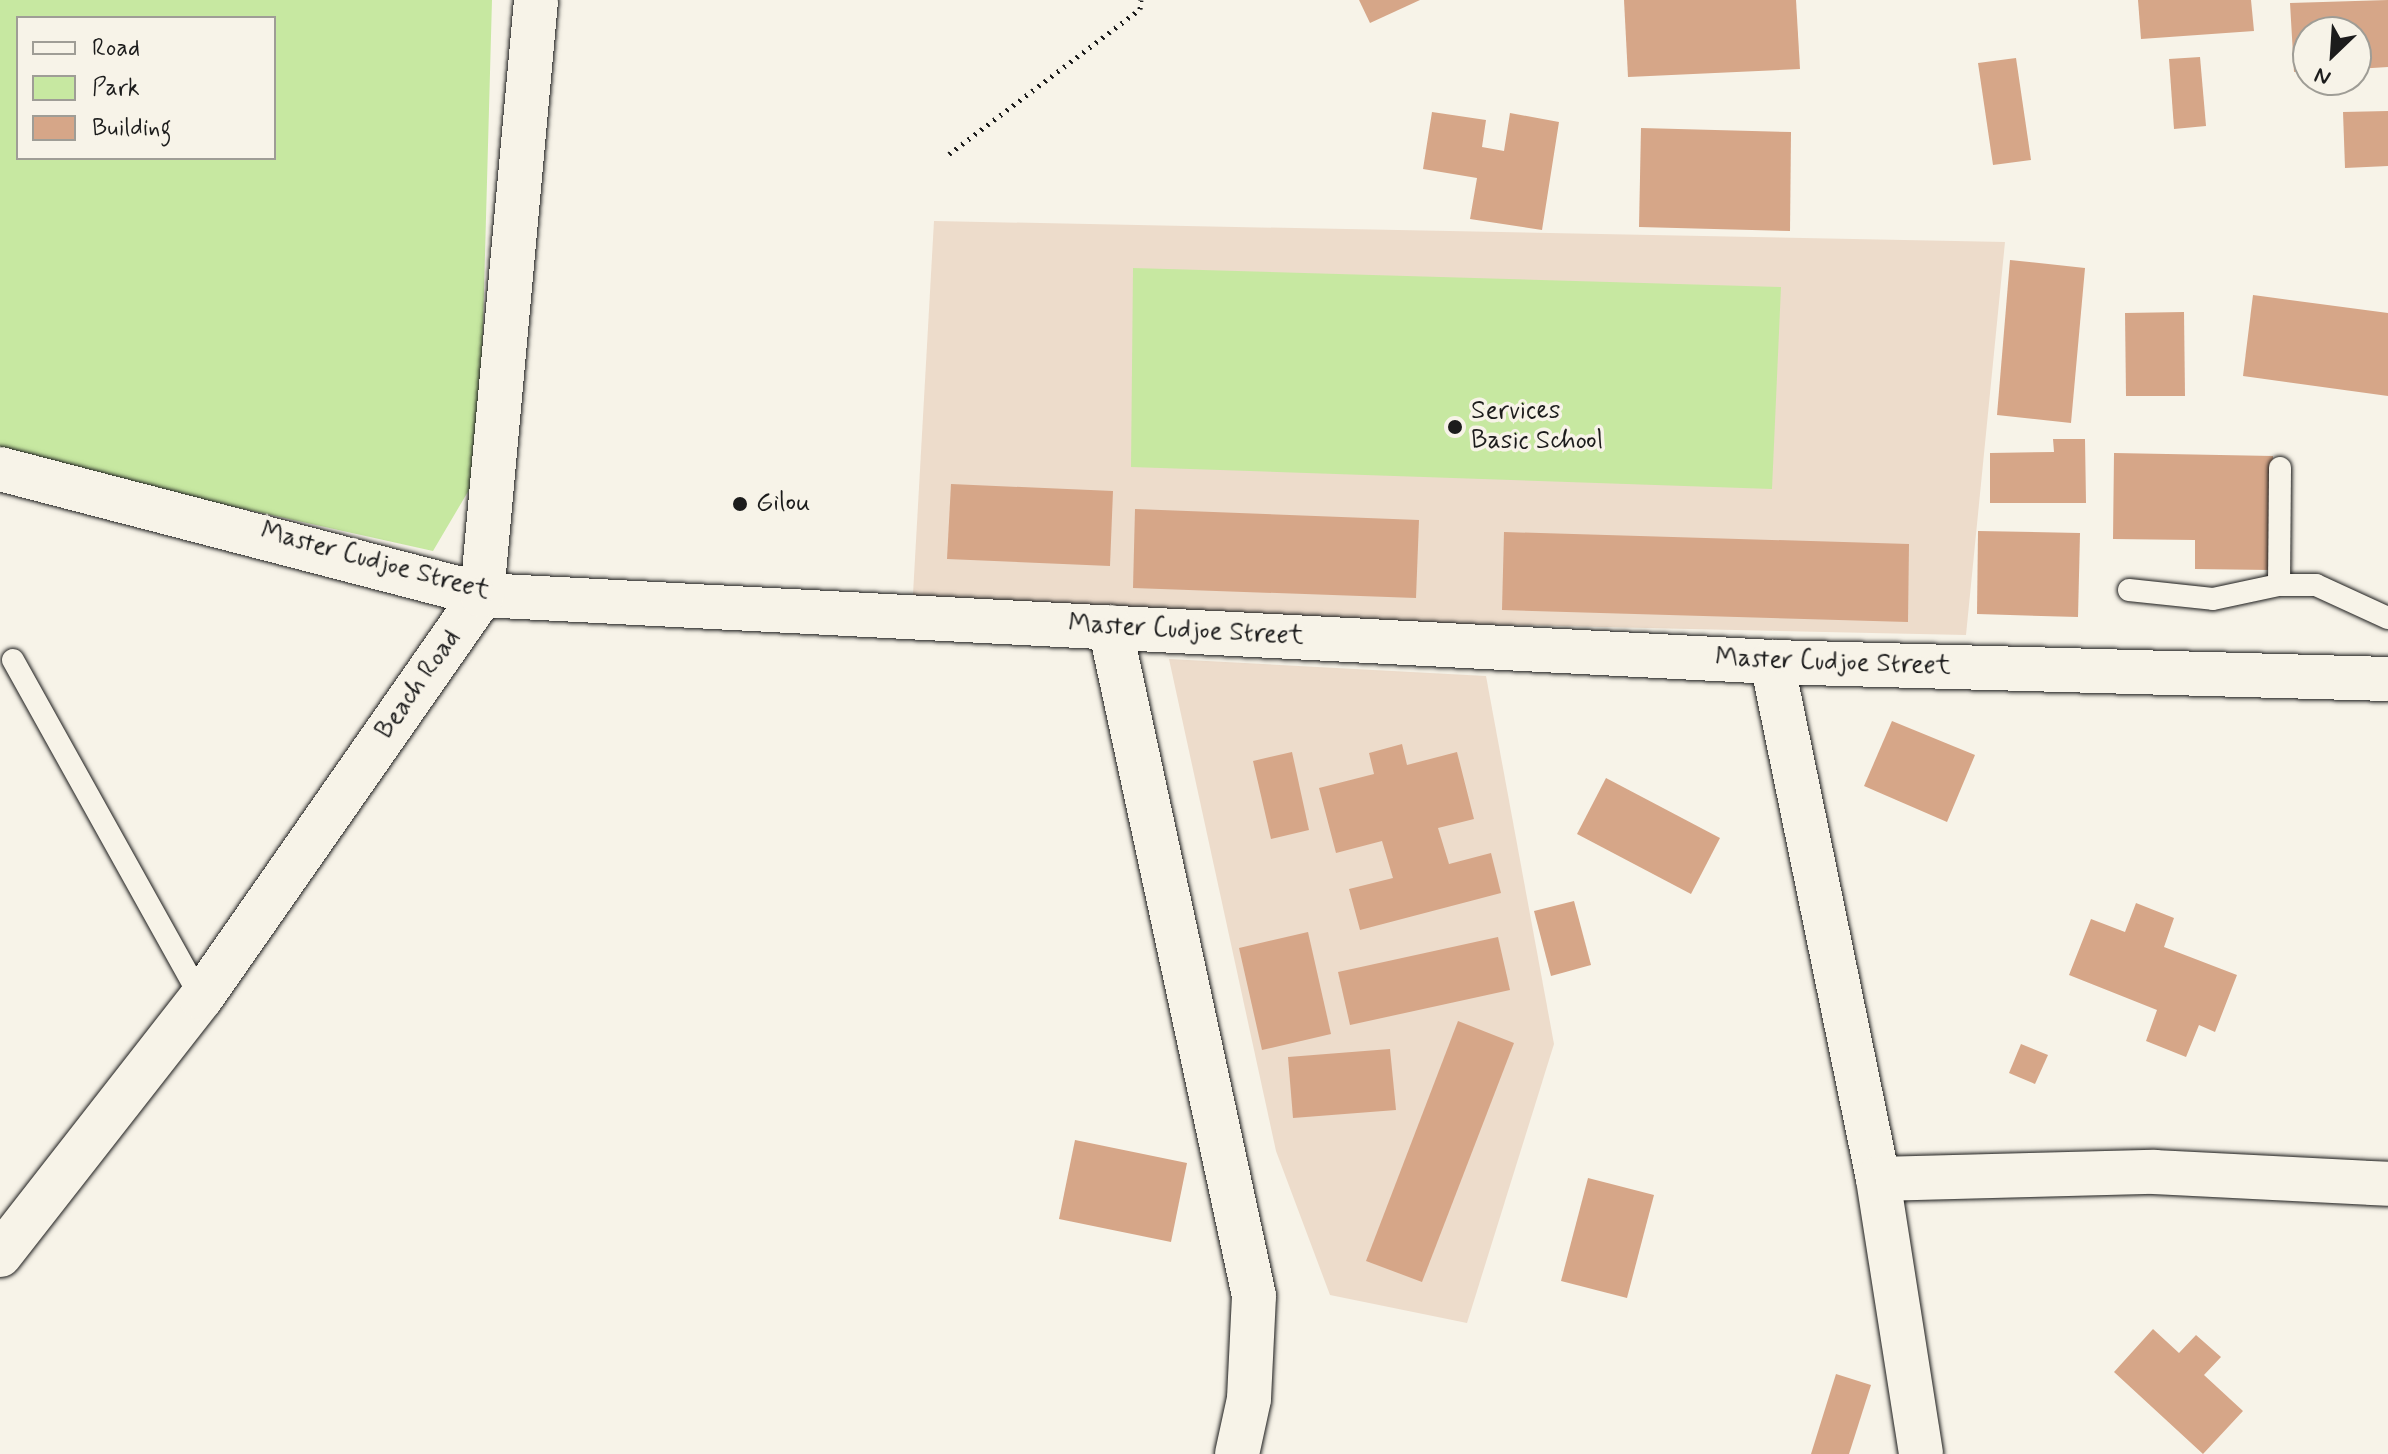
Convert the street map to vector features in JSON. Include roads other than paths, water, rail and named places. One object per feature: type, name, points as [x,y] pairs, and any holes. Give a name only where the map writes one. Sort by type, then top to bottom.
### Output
[{"type":"street","name":"Beach Road","points":[[0,1255],[201,998],[482,595],[536,0]]},
{"type":"street","name":"Master Cudjoe Street","points":[[0,469],[482,595],[1772,662],[2388,679]]},
{"type":"street","points":[[1110,627],[1254,1296],[1249,1399],[1237,1454]]},
{"type":"street","points":[[1772,662],[1878,1179],[1921,1454]]},
{"type":"street","points":[[1878,1179],[2154,1172],[2388,1184]]},
{"type":"lane","points":[[2279,585],[2280,468]]},
{"type":"lane","points":[[2129,590],[2213,599],[2279,585],[2316,585],[2388,618]]},
{"type":"lane","points":[[13,660],[201,998]]},
{"type":"place","name":"Services Basic School","points":[[1455,427]]},
{"type":"place","name":"Gilou","points":[[740,504]]}]
